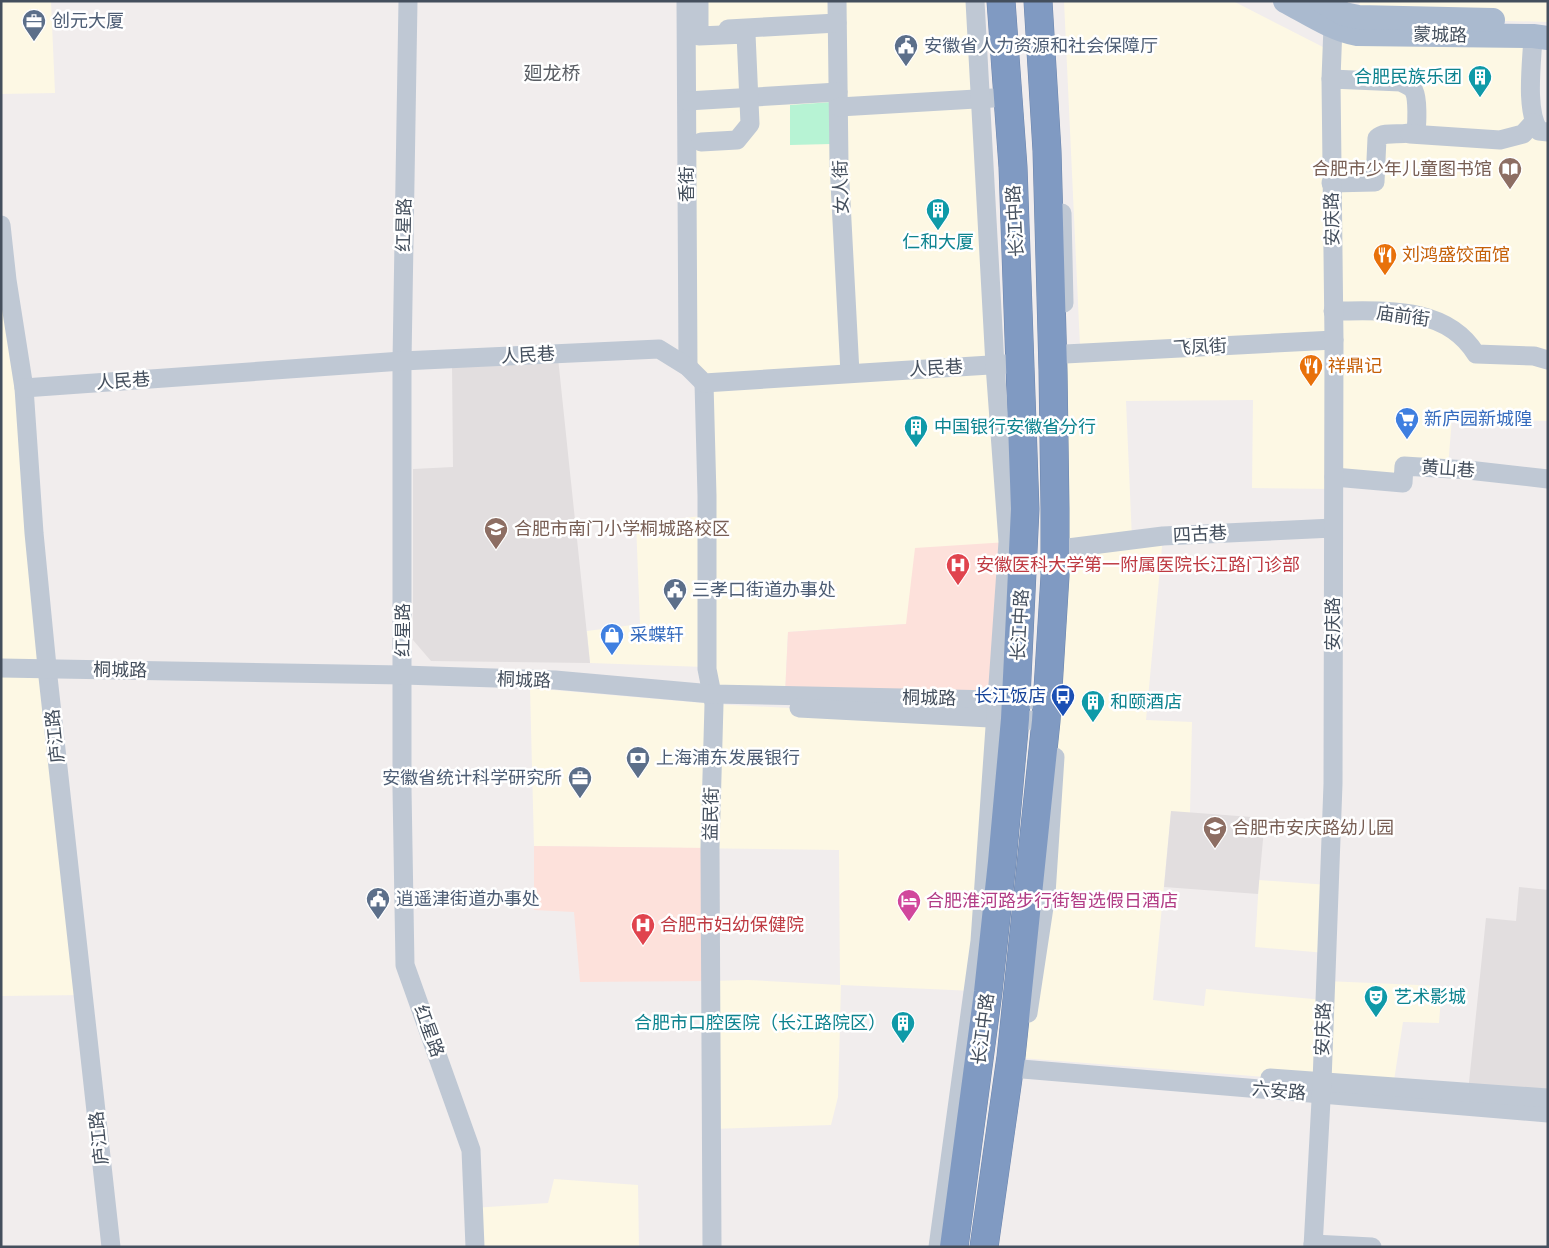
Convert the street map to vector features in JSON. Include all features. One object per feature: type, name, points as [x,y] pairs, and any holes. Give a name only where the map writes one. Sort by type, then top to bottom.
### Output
[{"type":"highway","name":"长江中路","points":[[954,1247],[989,983],[1002,862],[1005,709],[1025,509],[1008,364],[1014,187],[1001,1]]},
{"type":"highway","name":"长江中路","points":[[984,1247],[1016,1063],[1046,710],[1055,576],[1055,489],[1047,161],[1038,1]]},
{"type":"main road","name":"蒙城路","points":[[1285,1],[1328,8],[1346,32],[1358,17],[1543,32]]},
{"type":"street","name":"红星路","points":[[408,1],[402,361],[402,789],[405,965],[471,1150],[475,1247]]},
{"type":"street","name":"香街","points":[[686,1],[688,367]]},
{"type":"street","points":[[699,1],[699,36],[746,34],[750,124],[737,140],[712,140]]},
{"type":"street","name":"女人街","points":[[837,1],[840,174],[850,373]]},
{"type":"street","points":[[975,1],[980,98],[1008,364]]},
{"type":"street","points":[[992,1247],[1016,1063],[1046,894],[1068,548],[1064,251],[1050,1]]},
{"type":"street","name":"安庆路","points":[[1313,1246],[1321,1088],[1332,784],[1334,340],[1331,79],[1328,8]]},
{"type":"street","points":[[686,31],[837,23]]},
{"type":"street","points":[[1331,183],[1375,182],[1376,138],[1380,135],[1410,134],[1500,140],[1541,127],[1531,109],[1543,32]]},
{"type":"street","points":[[1331,79],[1401,82],[1409,86],[1415,92],[1416,108],[1416,131],[1410,134]]},
{"type":"street","points":[[687,101],[718,104],[1007,97]]},
{"type":"street","name":"庐江路","points":[[1,225],[7,280],[24,388],[34,533],[48,673],[111,1247]]},
{"type":"street","name":"庙前街","points":[[1333,311],[1390,310],[1421,315],[1447,324],[1469,342],[1476,354],[1534,356],[1548,360]]},
{"type":"street","name":"飞凤街","points":[[1065,354],[1334,340]]},
{"type":"street","name":"人民巷","points":[[24,388],[402,361],[659,349],[688,367],[704,383],[1008,364]]},
{"type":"street","name":"益民街","points":[[704,383],[708,496],[707,669],[713,699],[710,876],[712,1247]]},
{"type":"street","name":"黄山巷","points":[[1334,477],[1403,483],[1404,466],[1468,470],[1548,479]]},
{"type":"street","name":"四古巷","points":[[1068,548],[1163,536],[1333,528]]},
{"type":"street","name":"桐城路","points":[[1,668],[48,673],[403,680],[713,699],[1046,710]]},
{"type":"street","name":"桐城路","points":[[1,677],[48,673]]},
{"type":"street","points":[[938,1247],[980,941],[1005,709]]},
{"type":"street","name":"六安路","points":[[1016,1063],[1321,1088],[1548,1113]]},
{"type":"street","name":"六安路","points":[[1321,1088],[1548,1098]]},
{"type":"street","points":[[1313,1246],[1372,1247]]},
{"type":"shaded area","points":[[1,1],[51,1],[55,93],[1,94]]},
{"type":"shaded area","points":[[686,1],[968,1],[990,369],[1008,542],[906,624],[788,632],[785,695],[712,694],[704,383],[688,367]]},
{"type":"shaded area","points":[[1064,1],[1233,1],[1323,47],[1330,335],[1080,346]]},
{"type":"shaded area","points":[[1360,1],[1548,1],[1548,22],[1358,17]]},
{"type":"shaded area","points":[[1333,26],[1533,36],[1531,109],[1548,132],[1548,421],[1452,418],[1448,467],[1398,480],[1334,477],[1333,489],[1252,488],[1253,400],[1126,401],[1132,540],[1163,536],[1146,720],[1192,722],[1190,813],[1171,812],[1153,1000],[1204,1006],[1206,989],[1324,1000],[1325,981],[1442,986],[1439,1023],[1403,1022],[1393,1087],[1021,1058],[1065,354],[1334,340]]},
{"type":"shaded area","points":[[1,280],[7,280],[47,668],[1,668]]},
{"type":"shaded area","name":"合肥市南门小学桐城路校区","points":[[558,358],[590,663],[431,661],[413,640],[413,469],[453,467],[452,364]]},
{"type":"shaded area","points":[[702,516],[705,667],[590,663],[587,631],[640,624],[636,523]]},
{"type":"shaded area","name":"安徽医科大学第一附属医院长江路门诊部","points":[[1008,542],[996,700],[785,695],[788,632],[906,624],[915,548]]},
{"type":"shaded area","points":[[1,677],[48,677],[84,995],[1,996]]},
{"type":"shaded area","points":[[530,688],[714,704],[994,719],[974,991],[841,985],[838,1097],[831,1125],[711,1129],[709,981],[748,980],[840,985],[839,850],[534,846]]},
{"type":"shaded area","name":"合肥市安庆路幼儿园","points":[[1171,811],[1265,818],[1258,894],[1164,887]]},
{"type":"shaded area","name":"合肥市妇幼保健院","points":[[534,846],[710,848],[709,981],[580,982],[574,912],[534,910]]},
{"type":"shaded area","points":[[1259,880],[1329,885],[1326,953],[1255,947]]},
{"type":"shaded area","points":[[1519,887],[1548,890],[1548,1098],[1468,1092],[1486,918],[1516,921]]},
{"type":"shaded area","points":[[554,1179],[638,1185],[639,1247],[475,1247],[473,1208],[548,1203]]},
{"type":"green space","points":[[832,102],[831,144],[790,145],[790,105]]},
{"type":"place","name":"创元大厦","points":[[34,42]]},
{"type":"place","name":"安徽省人力资源和社会保障厅","points":[[906,67]]},
{"type":"place","name":"合肥民族乐团","points":[[1480,98]]},
{"type":"place","name":"合肥市少年儿童图书馆","points":[[1510,190]]},
{"type":"place","name":"仁和大厦","points":[[938,231]]},
{"type":"place","name":"刘鸿盛饺面馆","points":[[1385,276]]},
{"type":"place","name":"祥鼎记","points":[[1311,387]]},
{"type":"place","name":"新庐园新城隍","points":[[1407,440]]},
{"type":"place","name":"中国银行安徽省分行","points":[[916,448]]},
{"type":"place","name":"合肥市南门小学桐城路校区","points":[[496,550]]},
{"type":"place","name":"安徽医科大学第一附属医院长江路门诊部","points":[[958,586]]},
{"type":"place","name":"三孝口街道办事处","points":[[675,611]]},
{"type":"place","name":"采蝶轩","points":[[612,656]]},
{"type":"place","name":"长江饭店","points":[[1063,717]]},
{"type":"place","name":"和颐酒店","points":[[1093,723]]},
{"type":"place","name":"上海浦东发展银行","points":[[638,779]]},
{"type":"place","name":"安徽省统计科学研究所","points":[[580,799]]},
{"type":"place","name":"合肥市安庆路幼儿园","points":[[1215,849]]},
{"type":"place","name":"逍遥津街道办事处","points":[[378,920]]},
{"type":"place","name":"合肥淮河路步行街智选假日酒店","points":[[909,922]]},
{"type":"place","name":"合肥市妇幼保健院","points":[[643,946]]},
{"type":"place","name":"艺术影城","points":[[1376,1018]]},
{"type":"place","name":"合肥市口腔医院（长江路院区）","points":[[903,1044]]},
{"type":"district","name":"廻龙桥","points":[[552,73]]}]
